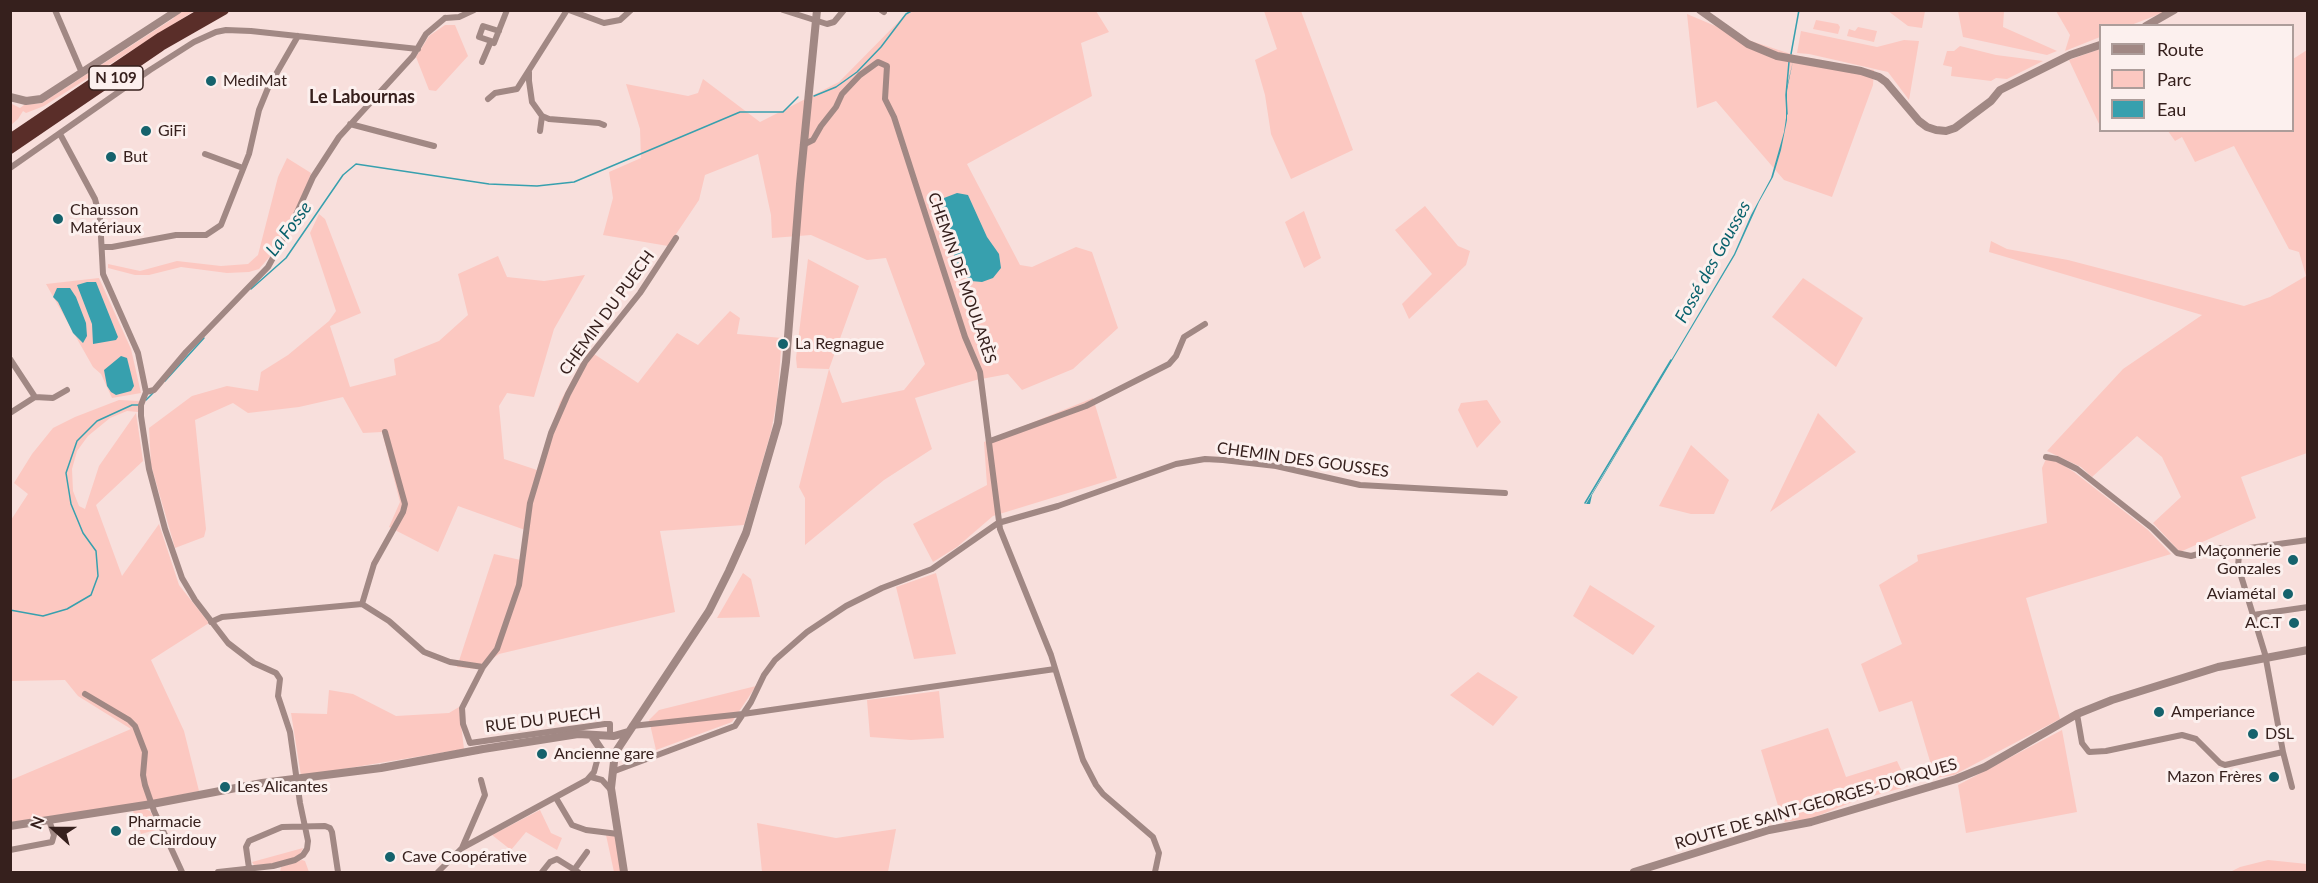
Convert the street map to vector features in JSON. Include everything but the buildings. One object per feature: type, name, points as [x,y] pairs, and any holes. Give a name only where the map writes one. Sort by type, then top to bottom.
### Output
[{"type":"highway","name":"N 109","points":[[10,139],[161,37],[207,10]]},
{"type":"highway","name":"N 109","points":[[10,149],[161,46],[224,10]]},
{"type":"highway","points":[[10,130],[120,65]]},
{"type":"street","points":[[56,10],[82,73]]},
{"type":"street","points":[[10,97],[26,101],[41,99],[178,10]]},
{"type":"street","points":[[146,392],[154,390],[186,352],[268,267],[313,177],[339,137],[398,73],[418,49],[426,34],[445,14],[459,17],[474,10]]},
{"type":"street","points":[[499,31],[483,26],[479,37],[494,43],[499,31],[507,10]]},
{"type":"street","points":[[488,99],[495,93],[517,89],[568,10],[604,23],[620,20],[631,10]]},
{"type":"street","points":[[783,10],[827,24],[834,22],[844,10]]},
{"type":"street","points":[[438,873],[462,848],[591,777],[598,762],[630,729],[691,639],[720,590],[746,533],[771,450],[782,399],[817,10]]},
{"type":"street","points":[[1700,10],[1748,44],[1777,56],[1861,71],[1879,77],[1886,82],[1919,121],[1927,127],[1946,131],[1955,128],[1991,101],[2000,90],[2070,56],[2099,45]]},
{"type":"street","points":[[2150,24],[2174,10]]},
{"type":"street","points":[[10,168],[167,58],[216,32],[226,30],[298,36],[418,49]]},
{"type":"street","points":[[102,247],[176,235],[206,235],[221,225],[243,168],[268,88],[298,36]]},
{"type":"street","points":[[482,62],[491,41]]},
{"type":"street","name":"CHEMIN DE MOULARÈS","points":[[803,146],[813,140],[836,107],[842,94],[860,75],[878,62],[887,66],[885,99],[894,117],[965,337],[980,372],[998,523],[1055,669],[1083,760],[1103,794],[1153,837],[1159,853],[1155,873]]},
{"type":"street","points":[[530,72],[532,102],[542,116],[549,119],[604,125]]},
{"type":"street","points":[[540,131],[542,116]]},
{"type":"street","points":[[350,124],[434,146]]},
{"type":"street","points":[[60,134],[95,199],[100,218],[103,274],[138,352],[146,392],[141,405],[141,416],[149,469],[165,529],[182,578],[195,600],[233,648],[254,663],[279,675],[278,696],[290,732],[308,841],[305,853],[275,869],[247,869],[218,873]]},
{"type":"street","points":[[206,154],[243,168]]},
{"type":"street","name":"CHEMIN DU PUECH","points":[[470,743],[463,724],[462,708],[483,667],[497,649],[519,585],[530,503],[560,410],[585,362],[639,293],[676,238]]},
{"type":"street","points":[[990,441],[1086,406],[1168,364],[1176,356],[1184,337],[1205,324]]},
{"type":"street","points":[[10,359],[35,397]]},
{"type":"street","points":[[10,413],[35,397],[53,398],[68,390]]},
{"type":"street","points":[[362,604],[374,564],[403,513],[405,504],[385,432]]},
{"type":"street","points":[[2046,457],[2057,459],[2078,469],[2152,528],[2177,552],[2191,556],[2221,548],[2229,549],[2239,555]]},
{"type":"street","name":"CHEMIN DES GOUSSES","points":[[743,714],[769,667],[828,616],[869,594],[932,569],[998,523],[1068,502],[1167,467],[1205,459],[1276,466],[1360,485],[1505,493]]},
{"type":"street","points":[[2292,787],[2265,657],[2238,566],[2239,555],[2249,548],[2307,540]]},
{"type":"street","points":[[211,621],[222,617],[362,604],[382,616],[424,652],[450,662],[483,667]]},
{"type":"street","points":[[2253,615],[2307,607]]},
{"type":"street","name":"ROUTE DE SAINT-GEORGES-D'ORQUES","points":[[1634,873],[1769,830],[1810,822],[1956,779],[1985,767],[2078,714],[2112,700],[2198,673],[2265,657],[2307,650]]},
{"type":"street","points":[[10,826],[152,804],[262,783],[381,768],[578,734],[609,736],[630,729],[1055,669]]},
{"type":"street","points":[[85,694],[129,720],[135,726],[145,752],[144,780],[182,873]]},
{"type":"street","points":[[612,770],[735,726],[743,714]]},
{"type":"street","points":[[2078,714],[2082,743],[2089,752],[2106,751],[2182,735],[2196,739],[2220,763],[2225,765],[2283,752]]},
{"type":"street","name":"RUE DU PUECH","points":[[470,743],[605,724],[610,724],[609,736]]},
{"type":"street","points":[[592,736],[608,751]]},
{"type":"street","points":[[609,736],[611,790],[624,873]]},
{"type":"street","points":[[608,751],[609,736]]},
{"type":"street","points":[[591,777],[602,780],[611,790]]},
{"type":"street","points":[[462,848],[485,795],[481,780]]},
{"type":"street","points":[[556,798],[572,825],[586,830],[618,834]]},
{"type":"street","points":[[10,850],[52,842],[54,835],[49,820]]},
{"type":"street","points":[[247,869],[246,847],[249,841],[282,826],[325,826],[330,828],[338,873]]},
{"type":"street","points":[[542,873],[554,860],[560,860],[576,871],[587,852]]},
{"type":"green space","points":[[2164,10],[2165,12],[2134,24],[2099,24],[2099,37],[2065,51],[2070,35],[2056,11]]},
{"type":"green space","points":[[182,11],[194,11],[44,106],[26,113],[23,111],[11,125],[10,103],[20,108],[24,105],[42,103]]},
{"type":"green space","points":[[909,11],[1096,11],[1109,32],[1081,43],[1092,96],[967,164],[1020,265],[1032,267],[1076,247],[1092,252],[1118,328],[1073,369],[1022,390],[1008,374],[976,380],[915,398],[932,449],[884,480],[805,545],[805,498],[799,487],[829,369],[842,403],[904,390],[925,364],[886,258],[867,260],[811,235],[772,238],[771,215],[758,154],[705,175],[699,200],[668,246],[603,235],[613,198],[609,172],[641,158],[640,129],[626,84],[688,96],[698,93],[703,79],[760,122],[839,82]]},
{"type":"green space","points":[[1264,11],[1301,11],[1353,150],[1291,179],[1271,134],[1265,95],[1255,60],[1277,49]]},
{"type":"green space","points":[[1888,11],[1925,11],[1922,28],[1908,26]]},
{"type":"green space","points":[[1958,11],[2004,11],[2003,27],[2057,51],[2047,55],[1963,37]]},
{"type":"green space","points":[[1687,14],[1751,41],[1794,55],[1874,70],[1873,85],[1832,197],[1784,180],[1716,101],[1697,108]]},
{"type":"green space","points":[[1816,20],[1838,24],[1840,27],[1838,34],[1813,29]]},
{"type":"green space","points":[[445,25],[455,25],[468,56],[436,91],[429,90],[416,57],[429,36]]},
{"type":"green space","points":[[1858,27],[1877,31],[1874,42],[1847,36],[1849,29],[1855,31]]},
{"type":"green space","points":[[1801,31],[1877,47],[1904,40],[1919,41],[1909,100],[1888,72],[1797,53]]},
{"type":"green space","points":[[1960,46],[1996,55],[2043,61],[2007,79],[1996,78],[1991,81],[1951,76],[1952,67],[1943,65],[1947,51],[1954,51]]},
{"type":"green space","points":[[2099,49],[2099,124],[2069,60]]},
{"type":"green space","points":[[2307,50],[2307,453],[2241,477],[2256,518],[2180,552],[2153,523],[2181,497],[2162,457],[2137,436],[2092,477],[2081,467],[2047,451],[2123,369],[2202,315],[1989,252],[1991,241],[2007,249],[2068,260],[2244,306],[2270,297],[2306,276],[2299,252],[2289,249],[2234,146],[2195,162],[2182,137],[2175,141],[2169,132],[2294,132],[2294,58]]},
{"type":"green space","points":[[287,158],[311,173],[305,191],[272,254],[259,269],[227,273],[181,267],[149,275],[135,275],[108,268],[108,264],[140,271],[177,261],[221,266],[248,264],[258,255],[278,177]]},
{"type":"green space","points":[[1425,206],[1458,246],[1470,251],[1466,265],[1409,319],[1402,304],[1432,274],[1395,230]]},
{"type":"green space","points":[[1304,211],[1321,258],[1304,268],[1285,222]]},
{"type":"green space","points":[[319,214],[325,219],[361,313],[330,326],[350,387],[396,375],[394,359],[439,341],[468,315],[458,274],[498,256],[507,277],[544,281],[585,275],[554,329],[534,397],[507,393],[499,406],[504,459],[537,470],[560,402],[588,350],[638,383],[677,333],[698,345],[730,311],[740,318],[737,334],[782,338],[777,400],[771,432],[744,525],[660,531],[675,612],[499,654],[478,669],[457,667],[494,554],[525,561],[528,531],[458,506],[438,552],[389,527],[400,502],[382,432],[363,433],[343,397],[299,407],[248,413],[233,403],[195,420],[206,529],[204,537],[175,548],[151,465],[149,428],[192,396],[227,386],[258,391],[261,372],[288,355],[329,321],[336,311],[310,233]]},
{"type":"green space","points":[[808,259],[859,286],[829,369],[797,368],[796,358]]},
{"type":"green space","points":[[99,278],[131,349],[141,393],[112,398],[101,374],[93,367],[46,284]]},
{"type":"green space","points":[[1803,278],[1863,318],[1836,367],[1772,317]]},
{"type":"green space","points":[[1093,398],[1117,478],[993,516],[957,547],[933,562],[913,524],[987,485],[984,442]]},
{"type":"green space","points":[[119,400],[139,401],[138,412],[127,411],[110,418],[88,436],[77,451],[72,469],[73,491],[79,506],[85,509],[99,466],[136,413],[143,461],[96,505],[122,576],[159,524],[179,585],[209,623],[151,660],[184,731],[199,791],[145,802],[11,822],[11,780],[131,729],[78,696],[65,680],[11,681],[11,520],[28,494],[14,483],[32,454],[53,428]]},
{"type":"green space","points":[[1487,400],[1501,422],[1477,448],[1458,410],[1461,403]]},
{"type":"green space","points":[[1818,413],[1856,452],[1770,512]]},
{"type":"green space","points":[[1691,445],[1729,480],[1714,514],[1691,514],[1659,506]]},
{"type":"green space","points":[[2046,459],[2058,462],[2074,472],[2148,530],[2171,554],[2026,598],[2060,719],[1954,775],[1935,778],[1912,701],[1879,712],[1861,664],[1902,644],[1879,585],[1918,561],[1917,555],[2047,523],[2042,468]]},
{"type":"green space","points":[[743,573],[751,579],[760,617],[717,618]]},
{"type":"green space","points":[[936,573],[956,654],[914,659],[896,587]]},
{"type":"green space","points":[[1590,585],[1655,626],[1633,655],[1573,616]]},
{"type":"green space","points":[[1478,672],[1518,697],[1493,726],[1450,695]]},
{"type":"green space","points":[[756,686],[732,722],[656,750],[649,720],[659,710]]},
{"type":"green space","points":[[329,690],[353,694],[396,716],[449,713],[459,707],[464,749],[301,776],[291,713],[327,714]]},
{"type":"green space","points":[[939,691],[944,738],[911,740],[870,737],[867,700]]},
{"type":"green space","points":[[1828,728],[1846,777],[1897,761],[1909,786],[1855,801],[1810,819],[1783,822],[1761,750]]},
{"type":"green space","points":[[2062,730],[2077,812],[1966,833],[1958,785]]},
{"type":"green space","points":[[145,809],[150,811],[159,829],[141,834],[133,811]]},
{"type":"green space","points":[[540,810],[551,833],[562,838],[557,850],[526,832],[511,850],[492,835]]},
{"type":"green space","points":[[757,823],[836,838],[896,829],[888,872],[762,872]]},
{"type":"green space","points":[[606,835],[616,836],[622,872],[614,872]]},
{"type":"green space","points":[[303,848],[294,858],[270,864],[254,865],[252,862]]},
{"type":"green space","points":[[2268,860],[2307,864],[2307,872],[2230,872]]},
{"type":"green space","points":[[305,861],[309,872],[280,872],[281,867]]},
{"type":"water","points":[[1793,61],[1787,90],[1787,120],[1773,177],[1735,255],[1592,495],[1590,504],[1586,504],[1734,254],[1751,215],[1771,178],[1784,132],[1786,91]]},
{"type":"water","points":[[957,193],[968,195],[987,237],[999,254],[1001,268],[993,278],[982,282],[971,281],[958,270],[956,260],[940,225],[939,209],[944,198]]},
{"type":"water","points":[[96,282],[118,337],[116,340],[93,344],[92,324],[77,285]]},
{"type":"water","points":[[57,288],[70,288],[76,297],[86,323],[87,336],[83,343],[73,333],[58,302],[53,297]]},
{"type":"water","points":[[121,356],[127,358],[134,386],[131,391],[116,395],[107,386],[104,370]]},
{"type":"waterway","name":"La Fosse","points":[[814,96],[836,87],[857,72],[881,47],[906,14],[913,10]]},
{"type":"waterway","name":"Fossé des Gousses","points":[[1791,54],[1799,10]]},
{"type":"waterway","name":"Fossé des Gousses","points":[[1787,114],[1789,62]]},
{"type":"waterway","name":"La Fosse","points":[[251,289],[286,258],[343,175],[356,164],[489,184],[537,186],[574,182],[740,112],[783,112],[798,97]]},
{"type":"waterway","name":"La Fosse","points":[[165,381],[204,338]]},
{"type":"waterway","name":"Fossé des Gousses","points":[[1585,503],[1671,360]]},
{"type":"waterway","name":"La Fosse","points":[[146,400],[153,393]]},
{"type":"waterway","name":"La Fosse","points":[[10,610],[43,616],[67,609],[91,595],[98,576],[96,551],[83,533],[71,504],[66,473],[77,441],[97,421],[132,405],[140,405]]},
{"type":"place","name":"MediMat","points":[[211,81]]},
{"type":"place","name":"GiFi","points":[[146,131]]},
{"type":"place","name":"But","points":[[111,157]]},
{"type":"place","name":"Chausson Matériaux","points":[[58,219]]},
{"type":"place","name":"La Regnague","points":[[783,344]]},
{"type":"place","name":"Maçonnerie Gonzales","points":[[2293,560]]},
{"type":"place","name":"Aviamétal","points":[[2288,594]]},
{"type":"place","name":"A.C.T","points":[[2294,623]]},
{"type":"place","name":"Amperiance","points":[[2159,712]]},
{"type":"place","name":"DSL","points":[[2253,734]]},
{"type":"place","name":"Ancienne gare","points":[[542,754]]},
{"type":"place","name":"Mazon Frères","points":[[2274,777]]},
{"type":"place","name":"Les Alicantes","points":[[225,787]]},
{"type":"place","name":"Pharmacie de Clairdouy","points":[[116,831]]},
{"type":"place","name":"Cave Coopérative","points":[[390,857]]},
{"type":"district","name":"Le Labournas","points":[[362,97]]}]
